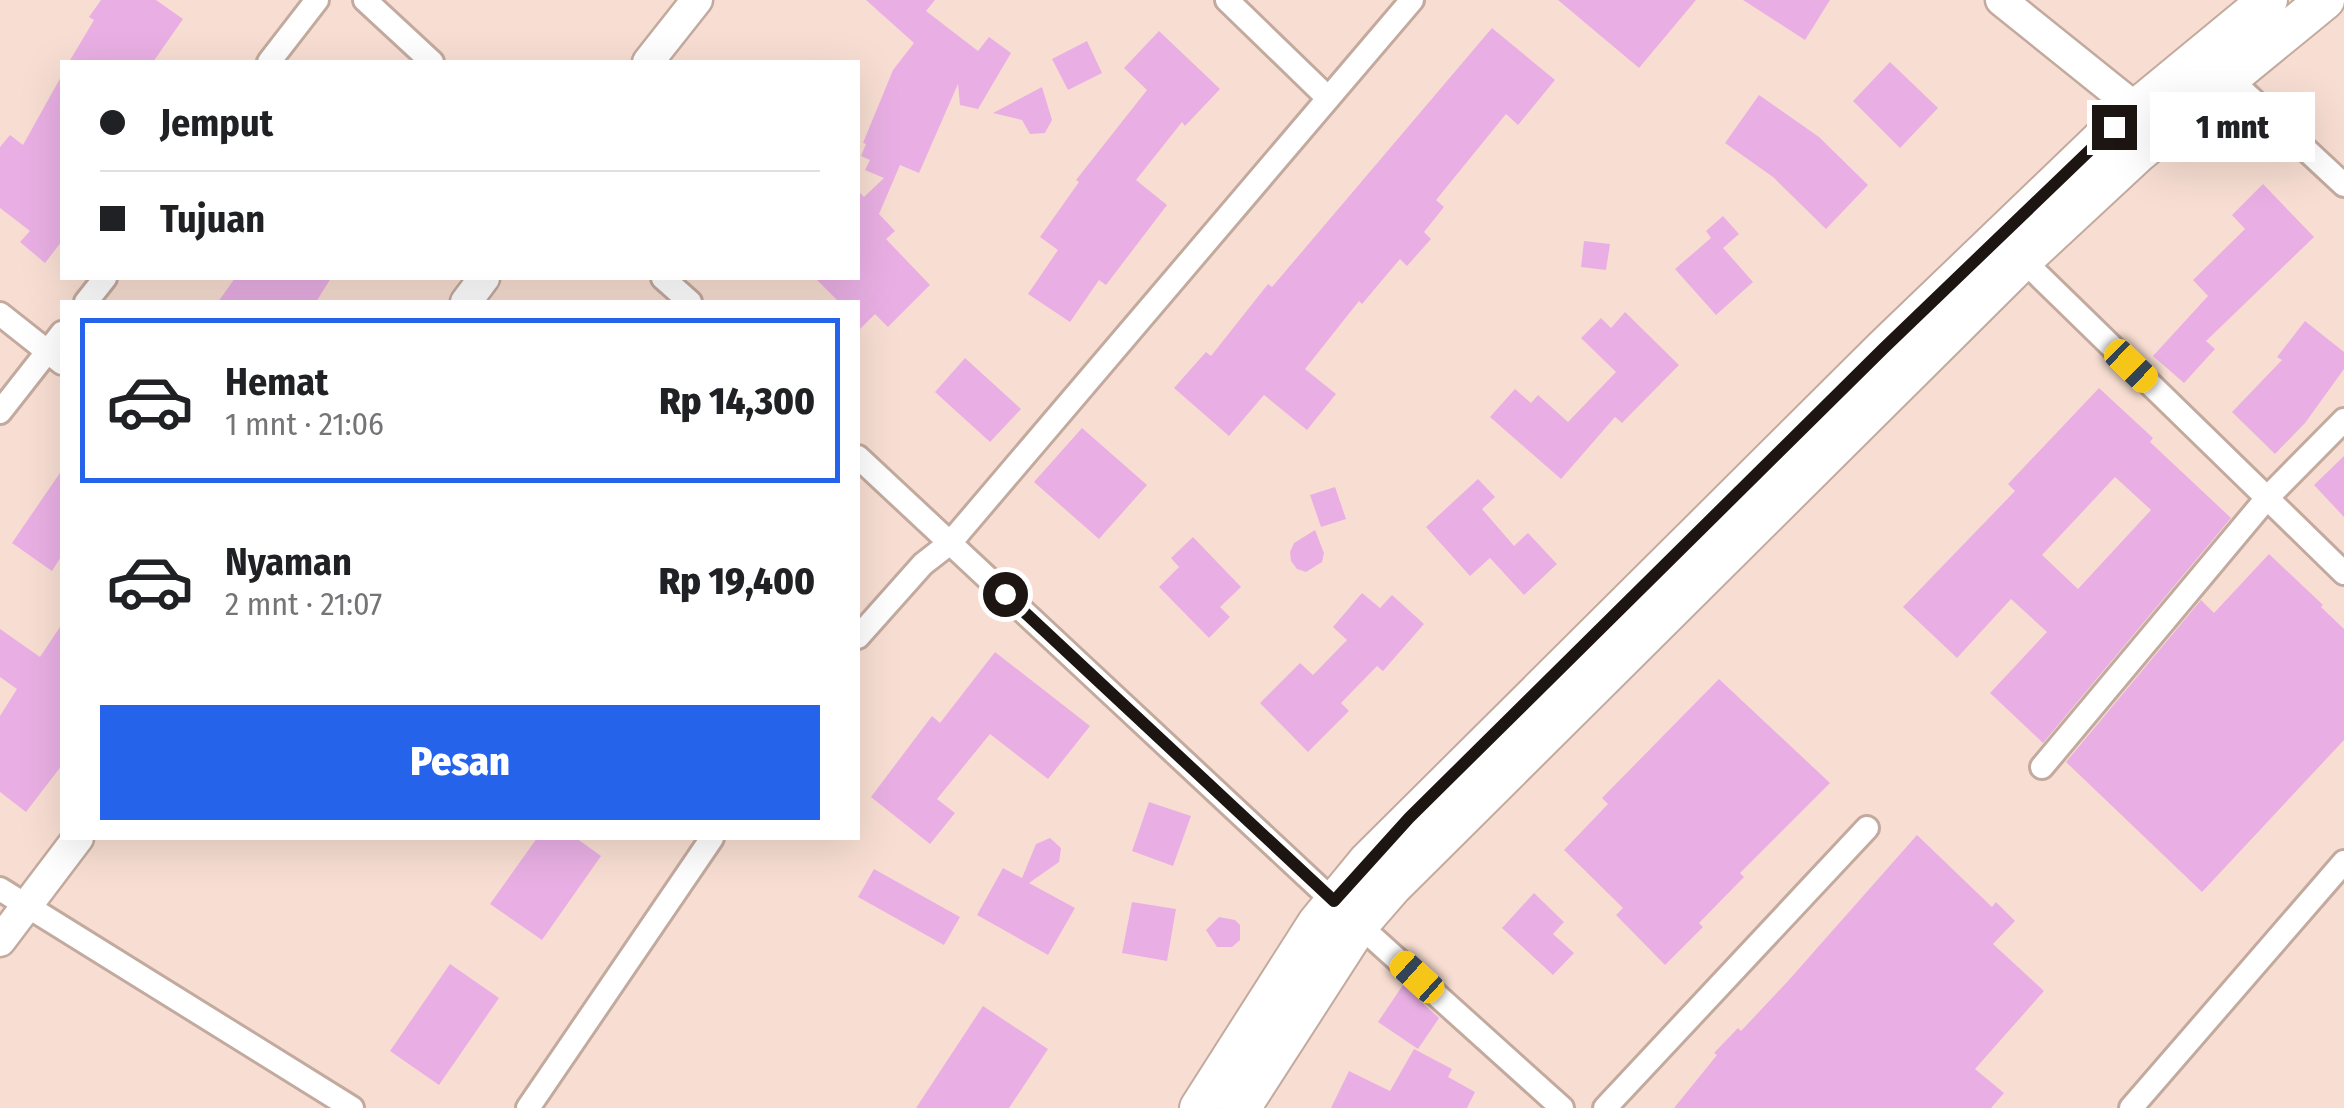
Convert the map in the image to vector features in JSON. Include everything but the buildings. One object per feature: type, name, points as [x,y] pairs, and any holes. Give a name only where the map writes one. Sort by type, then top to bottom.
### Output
[{"type":"highway","points":[[1242,1108],[1346,913],[1421,858],[2022,260],[2150,119],[2268,0]]},
{"type":"highway","points":[[1199,1108],[1346,913],[1409,818],[1884,348],[2150,119],[2230,78],[2325,0]]},
{"type":"street","points":[[270,60],[317,0]]},
{"type":"street","points":[[365,0],[430,60]]},
{"type":"street","points":[[650,60],[697,0]]},
{"type":"street","points":[[1226,0],[1328,98]]},
{"type":"street","points":[[860,635],[923,564],[950,543],[1412,0]]},
{"type":"street","points":[[2001,0],[2150,119]]},
{"type":"street","points":[[2230,78],[2344,186]]},
{"type":"street","points":[[2022,260],[2344,573]]},
{"type":"street","points":[[664,280],[688,300]]},
{"type":"street","points":[[0,314],[55,358],[0,412]]},
{"type":"street","points":[[2042,767],[2267,498],[2344,420]]},
{"type":"street","points":[[860,459],[1346,913],[1562,1108]]},
{"type":"street","points":[[1605,1108],[1867,828]]},
{"type":"street","points":[[0,940],[77,840]]},
{"type":"street","points":[[528,1108],[711,840]]},
{"type":"street","points":[[2131,1108],[2344,862]]},
{"type":"street","points":[[0,889],[352,1108]]},
{"type":"route","points":[[1005,594],[1334,901],[1409,818],[1884,348],[2114,127]]}]
